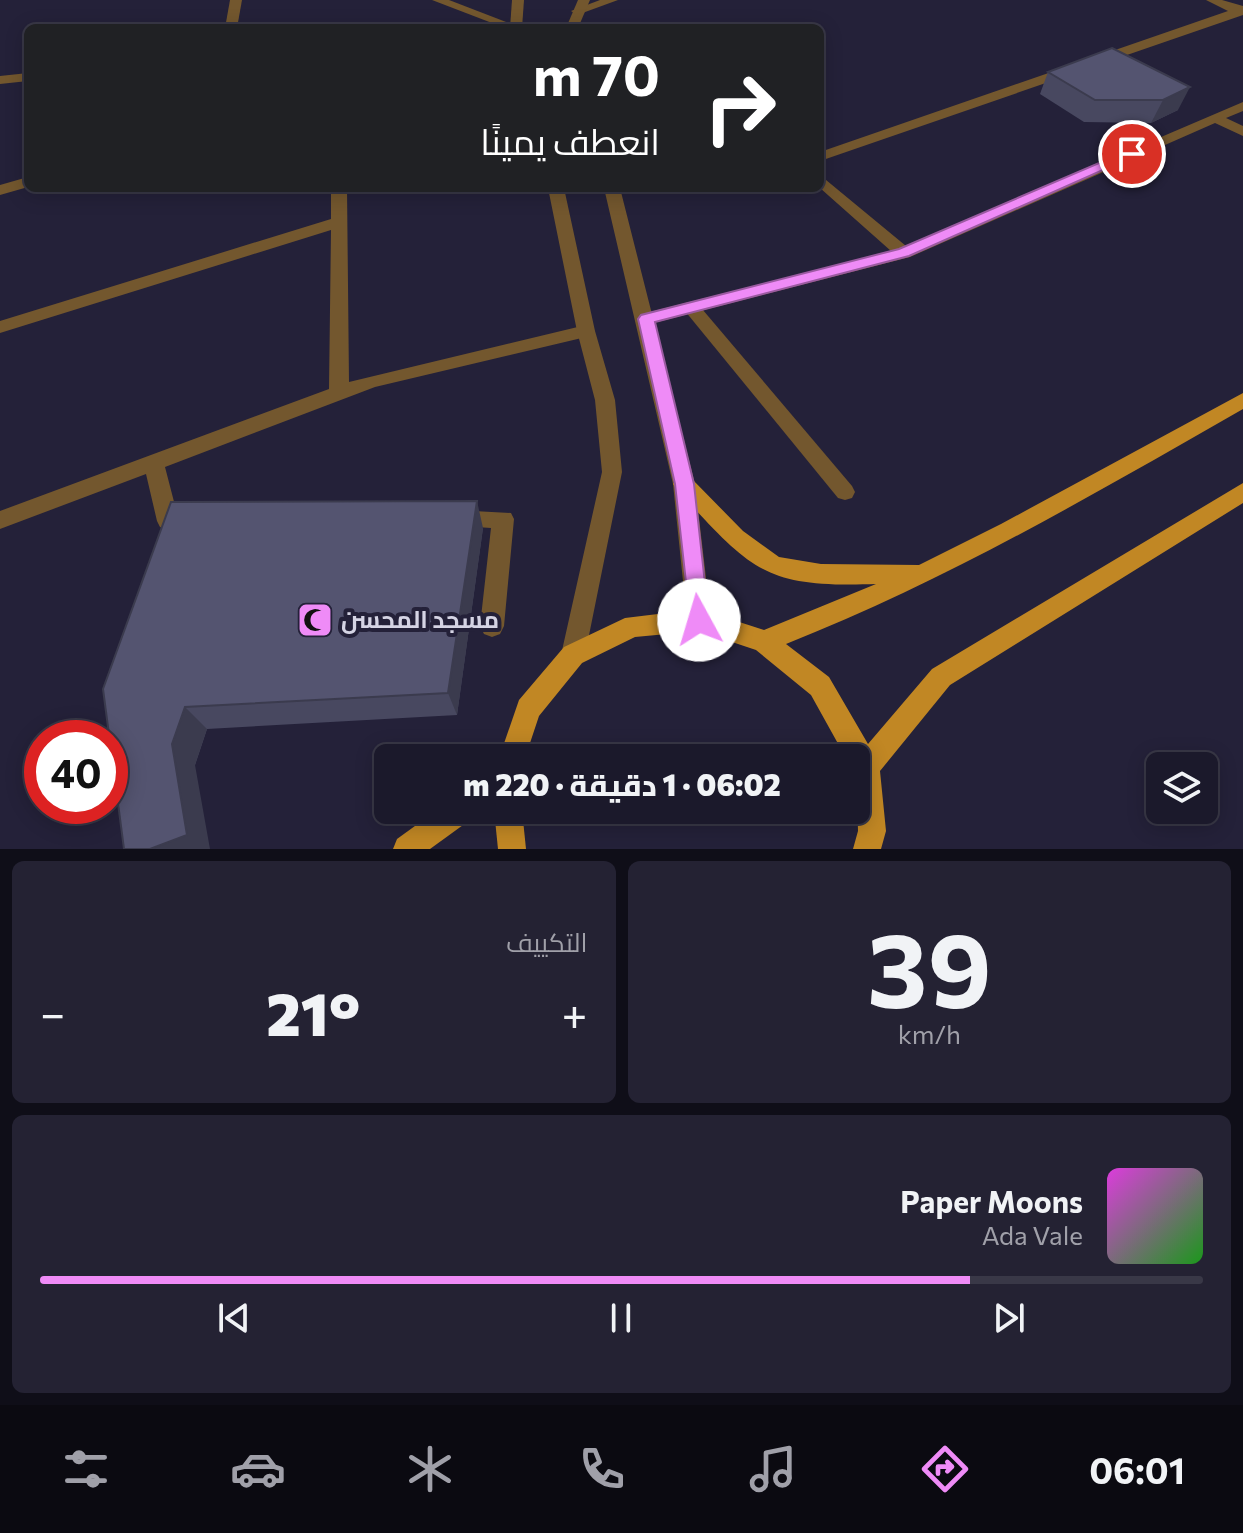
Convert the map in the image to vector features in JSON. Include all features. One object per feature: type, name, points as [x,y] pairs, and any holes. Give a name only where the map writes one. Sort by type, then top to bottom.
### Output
[{"type":"main road","points":[[764,641],[926,573],[1243,400]]},
{"type":"main road","points":[[684,484],[746,547],[773,565],[834,576],[926,573]]},
{"type":"main road","points":[[870,762],[941,677],[1243,492]]},
{"type":"main road","points":[[517,744],[528,709],[573,655],[633,626],[699,620],[764,641],[820,686],[853,744]]},
{"type":"main road","points":[[870,818],[872,843]]},
{"type":"main road","points":[[407,849],[441,824]]},
{"type":"main road","points":[[509,824],[512,849]]},
{"type":"street","points":[[232,24],[236,0]]},
{"type":"street","points":[[438,0],[504,24]]},
{"type":"street","points":[[515,24],[518,0]]},
{"type":"street","points":[[580,6],[612,0]]},
{"type":"street","points":[[1212,0],[1241,11]]},
{"type":"street","points":[[824,156],[1241,11]]},
{"type":"street","points":[[0,80],[24,77]]},
{"type":"street","points":[[646,319],[904,253],[1243,106]]},
{"type":"street","points":[[1215,118],[1243,132]]},
{"type":"street","points":[[0,190],[24,183]]},
{"type":"street","points":[[824,183],[904,253]]},
{"type":"street","points":[[339,192],[339,393]]},
{"type":"street","points":[[557,192],[586,331],[605,400],[612,472],[573,655]]},
{"type":"street","points":[[617,193],[684,484],[699,620]]},
{"type":"street","points":[[0,327],[339,222]]},
{"type":"street","points":[[0,520],[371,381],[586,331]]},
{"type":"street","points":[[154,463],[176,521],[160,549]]},
{"type":"street","points":[[439,519],[503,519],[492,626]]},
{"type":"lane","points":[[691,307],[845,492]]},
{"type":"building","points":[[1112,48],[1190,87],[1163,100],[1095,100],[1048,72]]},
{"type":"building","name":"مسجد المحسن","points":[[477,501],[448,693],[185,707],[172,744],[187,835],[150,849],[124,849],[121,824],[128,824],[128,720],[107,720],[103,689],[171,502]]},
{"type":"place","name":"مسجد المحسن","points":[[315,620]]},
{"type":"route","points":[[699,620],[684,484],[646,319],[904,253],[1132,154]]}]
